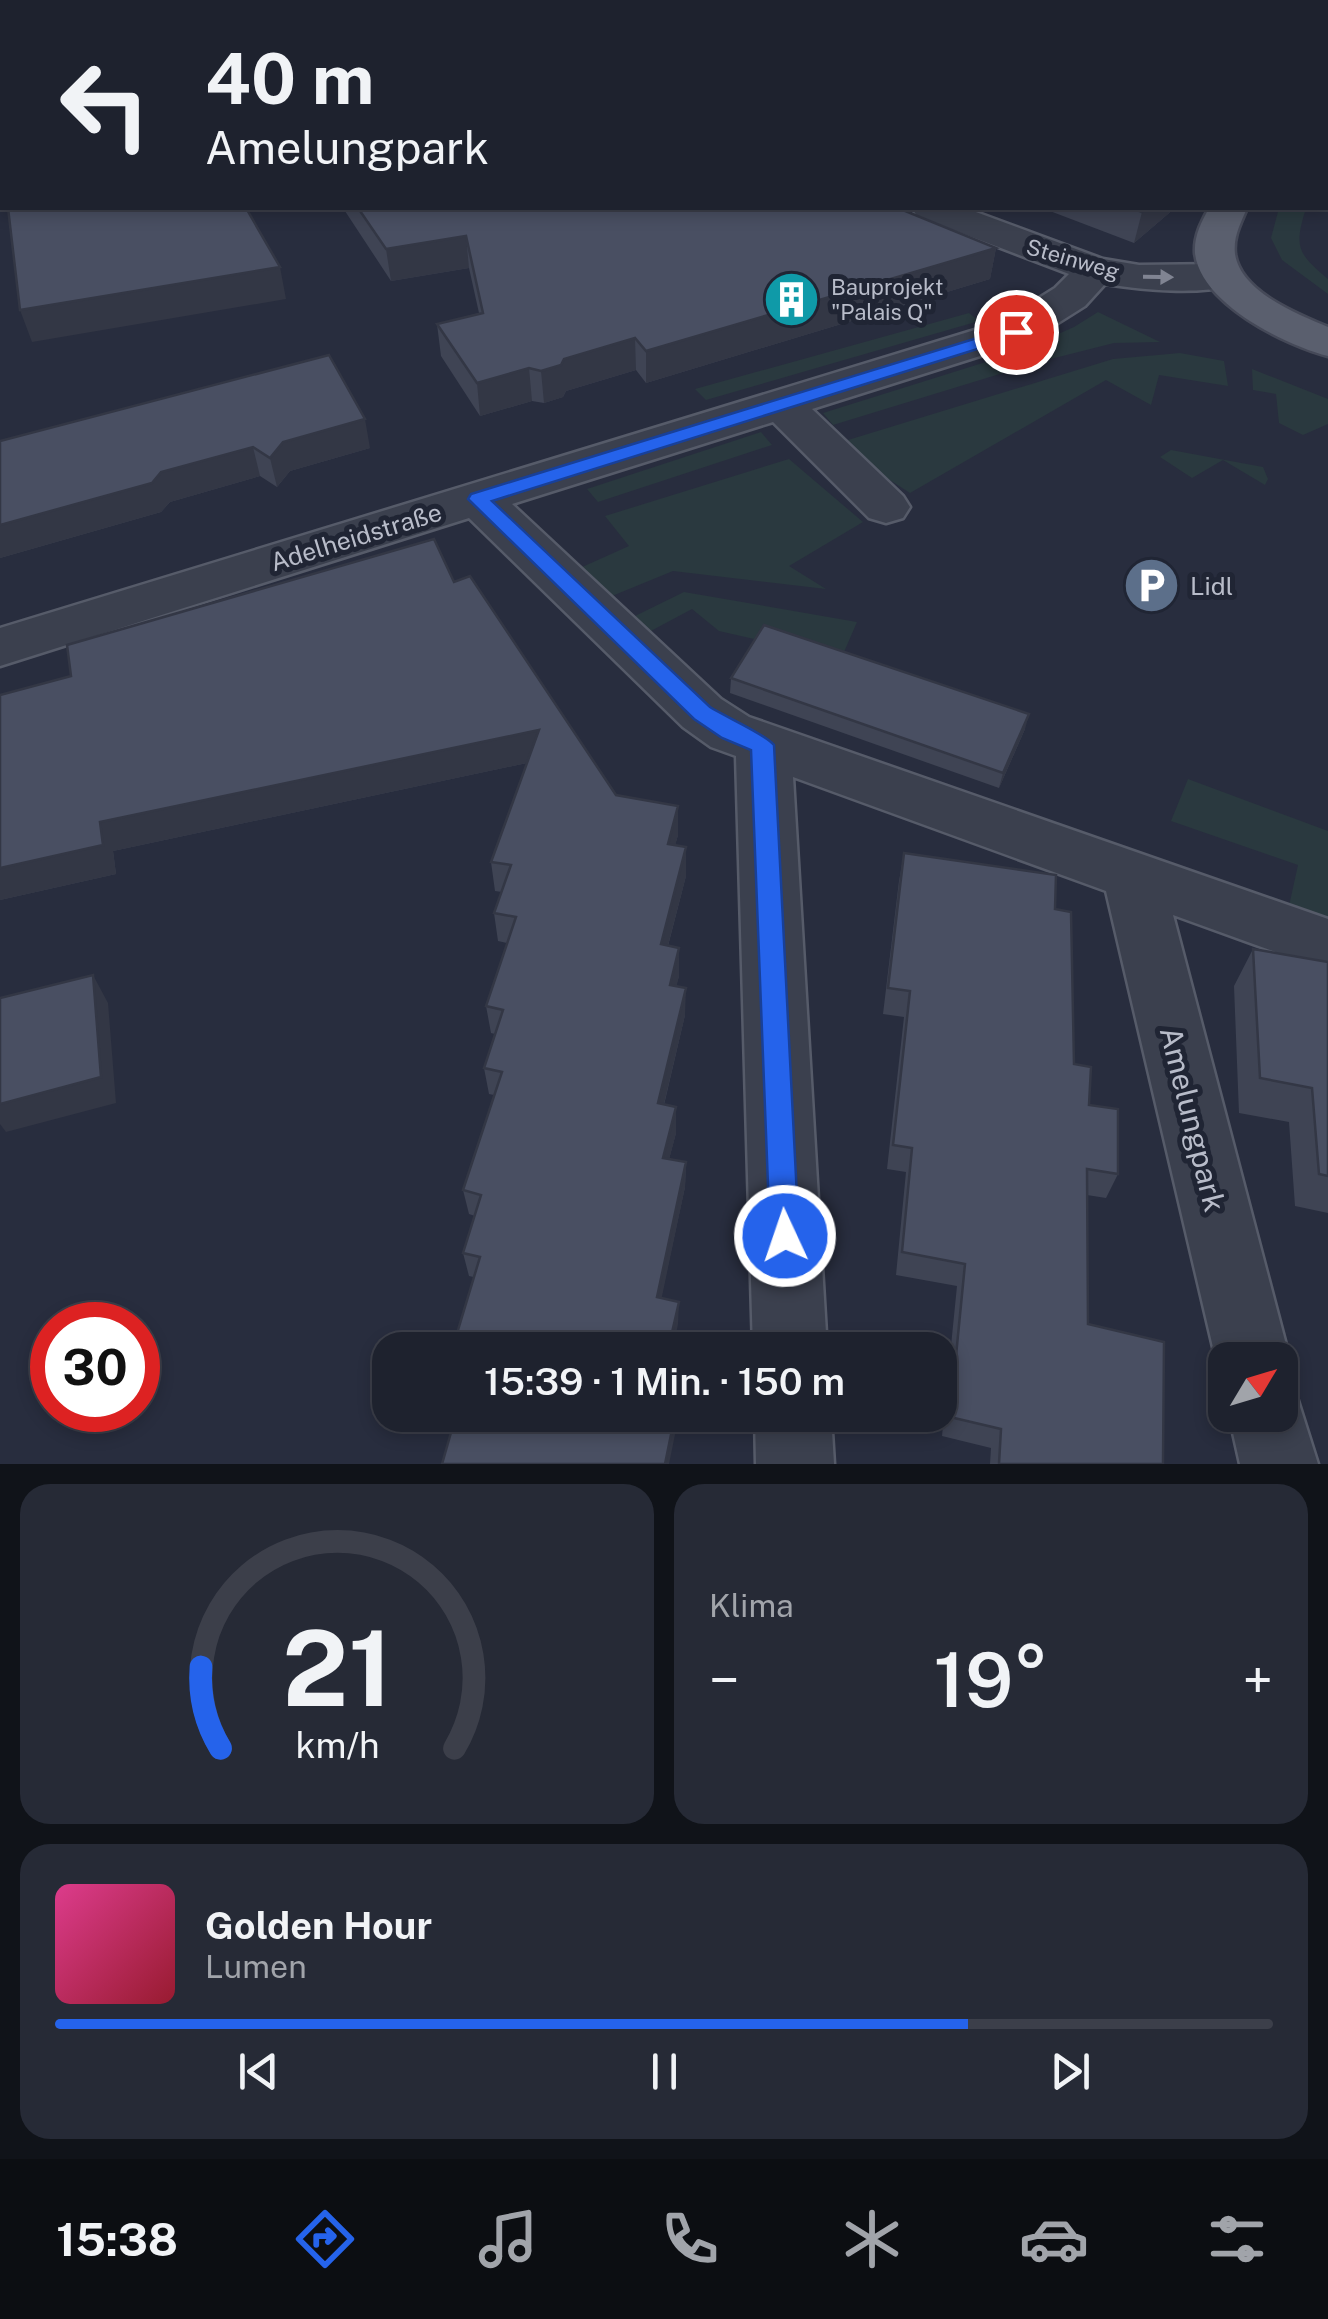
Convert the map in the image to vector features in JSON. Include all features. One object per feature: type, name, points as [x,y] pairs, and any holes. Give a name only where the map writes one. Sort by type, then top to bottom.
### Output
[{"type":"main road","points":[[1226,210],[1218,221],[1212,248],[1222,276],[1270,314],[1328,343]]},
{"type":"street","name":"Steinweg","points":[[936,210],[1095,270],[1139,277],[1222,276]]},
{"type":"street","name":"Adelheidstraße","points":[[0,647],[1016,332],[1070,297],[1095,270]]},
{"type":"street","points":[[784,406],[886,507]]},
{"type":"street","points":[[478,499],[702,713],[730,732],[1328,945]]},
{"type":"street","points":[[762,745],[789,1332]]},
{"type":"street","name":"Amelungpark","points":[[1134,877],[1249,1342]]},
{"type":"street","points":[[794,1432],[795,1464]]},
{"type":"street","points":[[1271,1432],[1279,1464]]},
{"type":"shaded area","points":[[1278,210],[1306,210],[1301,248],[1328,279],[1328,294],[1282,260],[1271,238]]},
{"type":"shaded area","points":[[1098,312],[1160,342],[1114,343],[1031,364],[1017,352],[1074,327]]},
{"type":"shaded area","points":[[969,313],[979,321],[706,400],[695,389]]},
{"type":"shaded area","points":[[1180,353],[1224,361],[1228,386],[1159,375],[1151,405],[1106,380],[910,493],[879,473],[848,440],[1113,359]]},
{"type":"shaded area","points":[[989,361],[1003,373],[833,425],[823,413]]},
{"type":"shaded area","points":[[1252,369],[1328,399],[1328,424],[1303,435],[1279,423],[1276,394],[1253,390]]},
{"type":"shaded area","points":[[761,432],[772,445],[598,502],[587,489]]},
{"type":"shaded area","points":[[1171,450],[1263,467],[1268,479],[1265,485],[1223,460],[1192,478],[1160,457]]},
{"type":"shaded area","points":[[789,459],[863,522],[789,566],[826,589],[673,571],[612,596],[580,568],[629,546],[605,516]]},
{"type":"shaded area","points":[[684,592],[857,622],[841,659],[719,631],[692,609],[647,633],[633,617]]},
{"type":"shaded area","points":[[1188,779],[1328,831],[1328,919],[1289,906],[1298,865],[1171,821]]},
{"type":"building","points":[[8,210],[247,210],[280,267],[20,310]]},
{"type":"building","points":[[359,210],[903,210],[996,248],[646,351],[635,338],[564,359],[561,365],[541,371],[529,368],[477,383],[437,324],[483,313],[466,236],[386,249]]},
{"type":"building","points":[[329,355],[365,419],[283,442],[270,458],[253,447],[161,472],[152,483],[0,525],[0,441]]},
{"type":"building","points":[[434,539],[454,582],[470,576],[616,795],[678,806],[668,844],[686,847],[661,944],[679,948],[670,985],[686,988],[658,1103],[676,1107],[663,1158],[686,1162],[657,1297],[679,1302],[672,1332],[457,1332],[480,1257],[463,1253],[481,1195],[463,1190],[502,1072],[484,1068],[503,1010],[486,1006],[516,917],[494,913],[511,865],[491,862],[539,730],[100,822],[103,845],[0,868],[0,695],[71,676],[67,645]]},
{"type":"building","points":[[764,625],[1029,714],[1003,773],[731,678]]},
{"type":"building","points":[[904,853],[1056,875],[1055,909],[1071,912],[1074,1064],[1091,1067],[1089,1105],[1118,1109],[1118,1174],[1087,1169],[1088,1324],[1164,1342],[1163,1464],[999,1464],[1001,1429],[957,1419],[957,1346],[965,1264],[902,1252],[912,1148],[893,1145],[910,991],[888,988]]},
{"type":"building","points":[[1253,949],[1328,962],[1328,1176],[1319,1174],[1312,1088],[1260,1078]]},
{"type":"building","points":[[93,975],[101,1077],[0,1104],[0,998]]},
{"type":"building","points":[[451,1432],[672,1432],[665,1464],[442,1464]]},
{"type":"place","name":"Bauprojekt \"Palais Q\"","points":[[792,300]]},
{"type":"place","name":"Lidl","points":[[1151,586]]},
{"type":"route","points":[[785,1236],[762,745],[730,732],[702,713],[478,499],[1016,332]]}]
